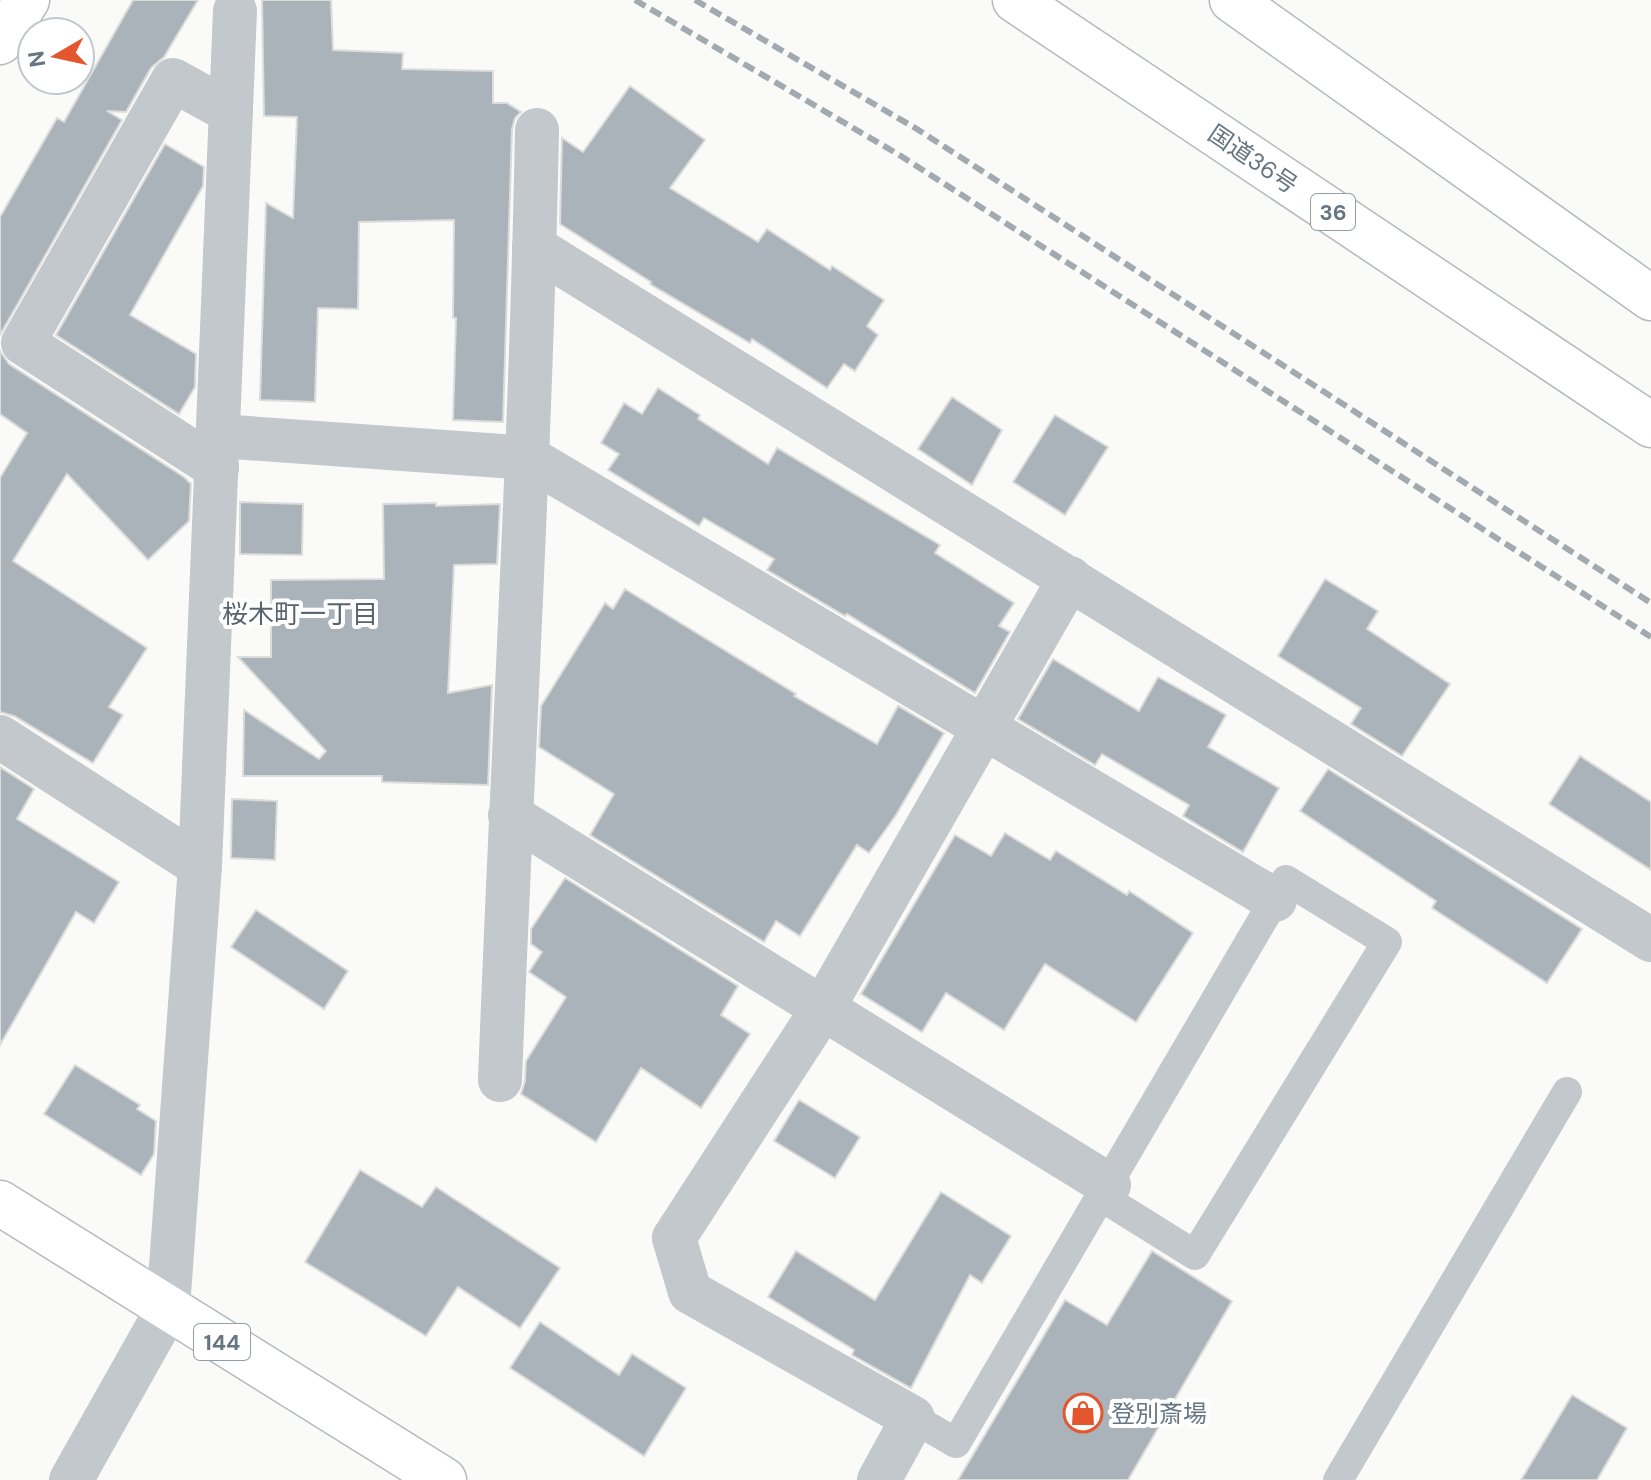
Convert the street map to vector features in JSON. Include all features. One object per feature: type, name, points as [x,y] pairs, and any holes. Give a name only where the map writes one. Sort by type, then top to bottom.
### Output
[{"type":"main road","points":[[0,42],[27,0]]},
{"type":"main road","name":"国道36号","points":[[1015,0],[1651,425]]},
{"type":"main road","points":[[1232,0],[1651,298]]},
{"type":"main road","name":"144","points":[[0,1203],[444,1480]]},
{"type":"street","points":[[71,1480],[168,1308],[200,866],[235,11]]},
{"type":"street","points":[[231,112],[173,80],[23,343],[218,452],[529,458],[1275,900]]},
{"type":"street","points":[[500,1080],[529,458],[537,130]]},
{"type":"street","points":[[534,247],[1651,940]]},
{"type":"street","points":[[879,1480],[913,1418],[690,1292],[674,1238],[823,1008],[1070,578]]},
{"type":"street","points":[[0,737],[200,866]]},
{"type":"street","points":[[510,815],[823,1008],[1106,1191]]},
{"type":"lane","points":[[913,1418],[956,1443],[1286,880],[1387,942],[1195,1255],[1106,1191]]},
{"type":"lane","points":[[1338,1480],[1567,1092]]},
{"type":"building","points":[[133,0],[198,0],[164,57],[151,68],[126,112],[107,111],[122,120],[0,335],[0,217],[57,118],[64,122],[79,96],[96,96],[96,65]]},
{"type":"building","points":[[262,0],[331,0],[333,50],[403,53],[402,69],[493,71],[493,103],[507,103],[521,112],[515,118],[512,129],[503,422],[453,420],[456,318],[453,318],[454,220],[359,222],[358,309],[318,308],[315,402],[260,400],[266,203],[293,218],[297,117],[264,116]]},
{"type":"building","points":[[630,86],[705,140],[670,188],[758,242],[767,229],[884,300],[867,326],[878,335],[855,371],[844,364],[827,388],[752,339],[750,343],[650,284],[560,224],[562,138],[583,152]]},
{"type":"building","points":[[165,144],[204,167],[203,186],[130,315],[196,354],[195,387],[179,414],[56,335]]},
{"type":"building","points":[[0,351],[9,364],[191,484],[189,521],[148,560],[67,474],[13,561],[147,648],[109,707],[123,715],[93,763],[14,716],[0,712],[0,478],[27,433],[0,414]]},
{"type":"building","points":[[658,388],[700,415],[698,419],[768,464],[777,448],[940,545],[935,553],[1014,603],[999,626],[1010,632],[975,693],[847,614],[845,616],[767,570],[774,559],[704,518],[699,526],[608,470],[619,454],[601,443],[624,403],[642,414]]},
{"type":"building","points":[[952,397],[1002,430],[972,485],[918,449]]},
{"type":"building","points":[[1055,415],[1108,447],[1065,515],[1013,482]]},
{"type":"building","points":[[240,502],[303,504],[302,555],[240,554]]},
{"type":"building","points":[[436,503],[436,506],[500,504],[497,564],[454,565],[448,693],[492,685],[488,785],[382,782],[382,776],[243,776],[244,710],[319,759],[326,751],[238,657],[271,657],[271,580],[384,579],[383,504]]},
{"type":"building","points":[[1325,579],[1378,611],[1367,629],[1450,684],[1402,756],[1351,724],[1361,708],[1278,656]]},
{"type":"building","points":[[625,589],[796,694],[794,696],[877,744],[898,706],[944,733],[896,815],[869,853],[857,845],[800,936],[776,921],[764,942],[590,835],[614,794],[539,747],[541,706],[605,603],[613,609]]},
{"type":"building","points":[[1053,659],[1139,711],[1158,677],[1226,715],[1208,747],[1279,788],[1243,852],[1183,816],[1189,805],[1102,754],[1095,765],[1018,719]]},
{"type":"building","points":[[1580,756],[1651,802],[1651,870],[1549,804]]},
{"type":"building","points":[[0,767],[34,789],[17,819],[119,882],[94,923],[76,912],[0,1045]]},
{"type":"building","points":[[1328,769],[1582,929],[1547,983],[1432,908],[1436,901],[1300,811]]},
{"type":"building","points":[[232,799],[277,801],[275,860],[231,858]]},
{"type":"building","points":[[1005,833],[1050,860],[1056,851],[1127,895],[1129,891],[1193,933],[1136,1022],[1045,964],[1004,1030],[946,993],[922,1032],[861,994],[955,835],[991,856]]},
{"type":"building","points":[[565,878],[738,986],[721,1015],[750,1034],[701,1108],[641,1068],[596,1142],[521,1094],[526,1061],[566,997],[529,972],[542,952],[531,944],[531,929]]},
{"type":"building","points":[[256,910],[348,971],[324,1009],[231,947]]},
{"type":"building","points":[[75,1065],[140,1105],[137,1109],[156,1121],[154,1154],[141,1175],[44,1114]]},
{"type":"building","points":[[799,1100],[860,1137],[835,1178],[774,1141]]},
{"type":"building","points":[[360,1170],[422,1207],[436,1187],[560,1268],[520,1328],[458,1287],[426,1336],[305,1262]]},
{"type":"building","points":[[941,1192],[1011,1236],[982,1283],[970,1275],[911,1388],[852,1355],[854,1350],[768,1297],[796,1251],[875,1300]]},
{"type":"building","name":"登別斎場","points":[[1152,1251],[1232,1301],[1128,1480],[958,1480],[1065,1300],[1107,1325]]},
{"type":"building","points":[[540,1322],[619,1375],[632,1354],[686,1388],[644,1456],[510,1368]]},
{"type":"building","points":[[1572,1395],[1627,1428],[1597,1480],[1521,1480]]},
{"type":"railway","points":[[635,0],[901,156],[1651,637]]},
{"type":"railway","points":[[695,0],[917,129],[1651,603]]},
{"type":"place","name":"登別斎場","points":[[1083,1413]]},
{"type":"district","name":"桜木町一丁目","points":[[300,614]]}]
